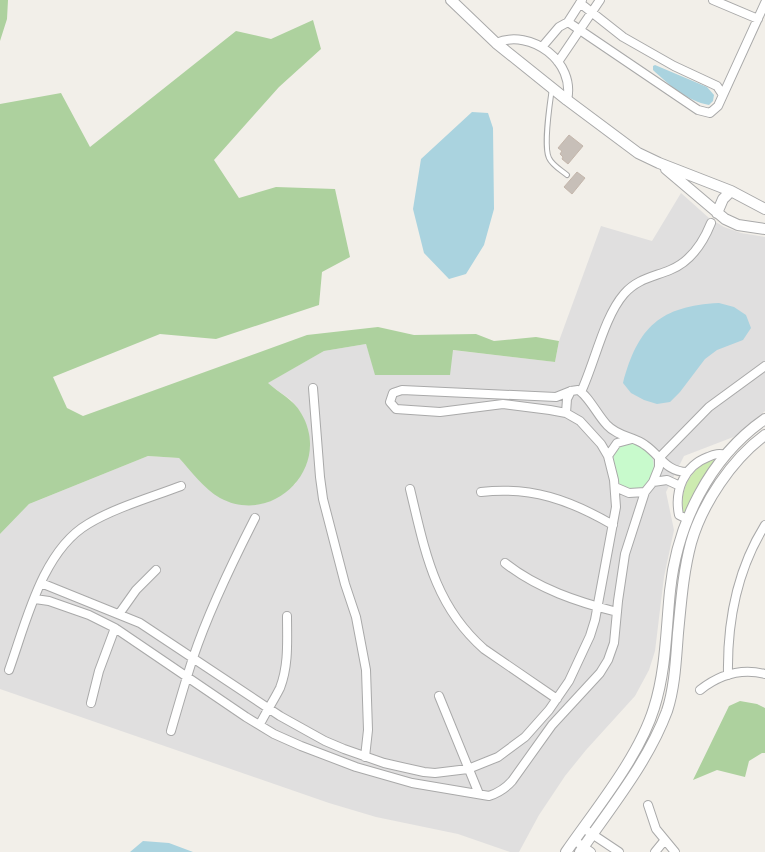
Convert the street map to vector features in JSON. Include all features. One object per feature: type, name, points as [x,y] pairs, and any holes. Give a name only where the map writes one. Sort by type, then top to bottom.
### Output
[{"type":"street","points":[[451,0],[496,43],[567,100],[638,153],[659,163],[731,191],[765,209]]},
{"type":"street","points":[[558,62],[600,0]]},
{"type":"street","points":[[713,0],[758,19]]},
{"type":"street","points":[[542,47],[559,27],[568,22],[581,2],[623,37],[674,66],[717,86],[723,95]]},
{"type":"street","points":[[568,22],[698,110],[710,114],[718,106],[765,3]]},
{"type":"street","points":[[496,43],[505,39],[519,39],[542,47],[558,62],[565,74],[569,93],[567,100]]},
{"type":"street","points":[[659,163],[698,194],[717,213],[738,225],[765,229]]},
{"type":"street","points":[[717,213],[723,199],[731,191]]},
{"type":"street","points":[[581,392],[611,316],[619,301],[639,281],[668,271],[688,259],[704,238],[711,223]]},
{"type":"street","points":[[35,598],[49,601],[89,615],[115,628],[166,661],[187,678],[246,717],[260,724],[274,734],[301,746],[356,767],[412,783],[488,796],[508,785],[552,725],[600,673],[612,652],[625,554],[645,492],[653,482],[659,466],[659,458],[709,407],[765,366]]},
{"type":"street","points":[[313,388],[323,499],[360,633],[366,670],[368,730],[365,756]]},
{"type":"street","points":[[41,583],[140,623],[269,707],[280,716],[325,741],[365,756],[424,772],[446,772],[468,769],[498,757],[517,744],[549,710],[569,681],[584,651],[595,620],[614,525],[616,507],[615,487],[608,456],[601,444],[587,427],[573,416],[566,413],[529,406],[503,404],[440,412],[396,409],[391,405],[390,399],[393,393],[399,390],[556,398],[571,391],[581,392],[607,426],[618,434],[644,443],[674,470],[687,472]]},
{"type":"street","points":[[566,413],[567,399],[571,391]]},
{"type":"street","points":[[566,852],[628,761],[648,726],[663,672],[672,578],[687,519],[705,484],[726,455],[749,430],[765,419]]},
{"type":"street","points":[[574,840],[585,850],[592,834],[643,758],[667,710],[674,672],[683,581],[692,542],[701,518],[716,490],[731,468],[743,454],[765,435]]},
{"type":"street","points":[[608,456],[617,444],[624,440],[632,439]]},
{"type":"street","points":[[701,518],[695,520],[687,519],[679,515],[677,500],[680,486],[687,472],[705,458],[720,453],[726,455]]},
{"type":"street","points":[[726,455],[731,468]]},
{"type":"street","points":[[653,482],[667,480],[680,486]]},
{"type":"street","points":[[9,670],[41,583],[56,553],[79,530],[98,518],[181,486]]},
{"type":"street","points":[[615,487],[629,493],[645,492]]},
{"type":"street","points":[[410,489],[431,570],[441,595],[455,618],[484,649],[557,700]]},
{"type":"street","points":[[481,492],[513,490],[543,495],[579,507],[614,525]]},
{"type":"street","points":[[171,731],[193,658],[224,580],[255,518]]},
{"type":"street","points":[[728,675],[728,639],[737,593],[750,554],[765,525]]},
{"type":"street","points":[[505,563],[515,571],[545,588],[597,607],[617,612]]},
{"type":"street","points":[[119,614],[136,590],[156,570]]},
{"type":"street","points":[[260,724],[280,688],[286,667],[287,616]]},
{"type":"street","points":[[91,703],[101,664],[115,628]]},
{"type":"street","points":[[700,690],[713,681],[728,675],[745,672],[765,674]]},
{"type":"street","points":[[439,696],[479,794]]},
{"type":"street","points":[[648,805],[653,822],[664,841],[675,852]]},
{"type":"street","points":[[583,828],[620,852]]},
{"type":"street","points":[[656,852],[664,841]]},
{"type":"lane","points":[[552,88],[548,122],[548,155],[554,165],[567,175]]},
{"type":"shaded area","points":[[681,193],[709,218],[724,227],[741,233],[765,237],[765,411],[736,436],[684,456],[666,492],[674,530],[664,577],[655,651],[649,670],[635,696],[586,750],[565,776],[539,815],[519,852],[510,852],[458,834],[376,817],[329,803],[0,689],[0,534],[29,504],[148,456],[179,458],[208,489],[228,501],[252,505],[268,502],[295,484],[307,462],[310,445],[308,429],[301,413],[291,400],[267,383],[324,351],[366,344],[376,375],[452,350],[555,362],[559,341],[601,226],[652,241]]},
{"type":"green space","points":[[0,0],[8,0],[7,19],[0,41]]},
{"type":"green space","points":[[313,20],[321,49],[279,87],[214,160],[239,198],[276,187],[335,189],[350,257],[322,272],[319,305],[216,339],[160,334],[53,377],[67,408],[83,416],[307,335],[378,327],[414,335],[476,334],[494,341],[536,337],[559,341],[555,362],[453,350],[450,375],[375,375],[366,344],[324,351],[268,383],[298,408],[309,433],[309,453],[304,471],[293,486],[278,498],[260,504],[240,505],[220,498],[214,494],[198,480],[179,458],[148,456],[29,504],[0,534],[0,104],[61,93],[90,147],[236,31],[271,39]]},
{"type":"green space","points":[[629,443],[643,448],[651,456],[654,466],[652,476],[646,484],[638,489],[629,489],[619,483],[614,465],[614,454],[622,446]]},
{"type":"green space","points":[[720,457],[684,518],[682,507],[683,497],[689,479],[702,465],[710,460]]},
{"type":"green space","points":[[740,701],[757,704],[765,708],[765,753],[762,753],[749,761],[745,777],[717,770],[693,780],[729,706]]},
{"type":"water","points":[[655,65],[707,87],[714,95],[713,101],[709,105],[686,96],[653,70],[653,66]]},
{"type":"water","points":[[472,112],[488,113],[493,128],[494,209],[484,245],[466,274],[449,279],[424,253],[413,209],[421,159]]},
{"type":"water","points":[[719,303],[734,307],[746,315],[751,328],[743,340],[717,350],[705,359],[680,392],[670,402],[657,404],[644,400],[631,393],[623,383],[629,364],[636,347],[644,334],[654,323],[681,309]]},
{"type":"water","points":[[143,841],[169,843],[193,852],[130,852]]},
{"type":"building","points":[[569,135],[583,146],[568,164],[562,159],[563,157],[560,154],[562,151],[558,148]]},
{"type":"building","points":[[577,172],[585,178],[572,194],[564,187]]}]
